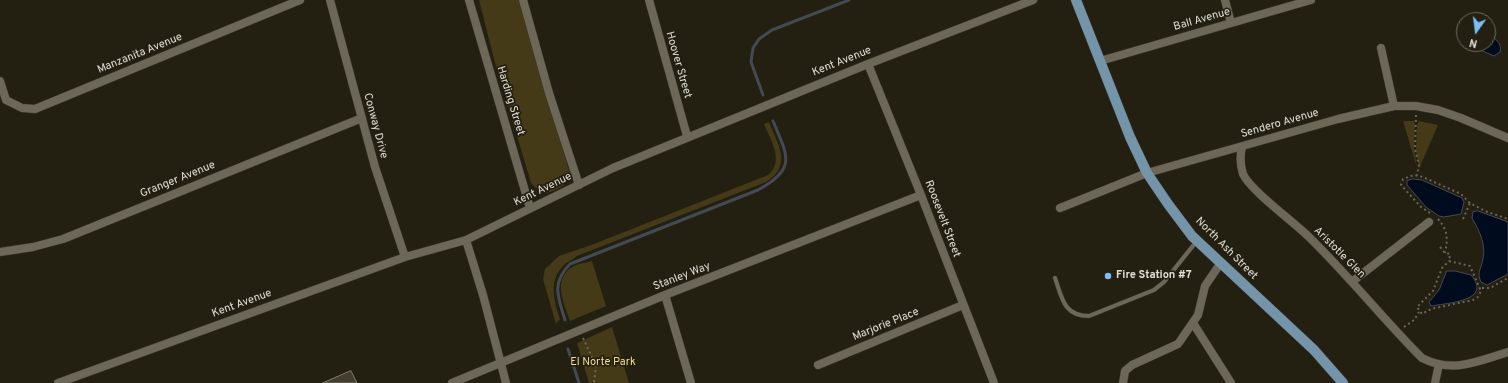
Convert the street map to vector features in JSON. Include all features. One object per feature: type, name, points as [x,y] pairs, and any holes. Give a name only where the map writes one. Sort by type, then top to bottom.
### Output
[{"type":"main road","name":"North Ash Street","points":[[1076,0],[1130,137],[1147,173],[1168,204],[1197,241],[1314,350],[1343,383]]},
{"type":"street","name":"Manzanita Avenue","points":[[0,81],[6,100],[22,108],[35,109],[300,0]]},
{"type":"street","name":"Conway Drive","points":[[330,0],[375,167],[405,257]]},
{"type":"street","name":"Harding Street","points":[[469,0],[530,208]]},
{"type":"street","points":[[523,0],[549,93],[579,185]]},
{"type":"street","name":"Hoover Street","points":[[649,0],[687,136]]},
{"type":"street","name":"Kent Avenue","points":[[58,383],[405,257],[466,240],[613,168],[687,136],[1032,0]]},
{"type":"street","points":[[1225,0],[1231,23]]},
{"type":"street","name":"Ball Avenue","points":[[1100,61],[1310,0]]},
{"type":"street","points":[[1381,48],[1394,106]]},
{"type":"street","name":"Roosevelt Street","points":[[868,64],[994,383]]},
{"type":"street","name":"Sendero Avenue","points":[[1060,208],[1147,173],[1338,119],[1394,106],[1416,106],[1438,110],[1508,138]]},
{"type":"street","name":"Granger Avenue","points":[[0,252],[33,247],[63,239],[362,118]]},
{"type":"street","name":"Aristotle Glen","points":[[1242,147],[1240,156],[1244,174],[1252,186],[1308,236],[1353,281],[1422,358],[1451,367],[1462,366],[1508,352]]},
{"type":"street","name":"Stanley Way","points":[[452,383],[665,295],[921,195]]},
{"type":"street","points":[[1353,281],[1431,219]]},
{"type":"street","points":[[466,240],[483,295],[506,383]]},
{"type":"street","points":[[1123,383],[1125,371],[1132,365],[1178,344],[1194,323],[1198,315],[1205,286],[1220,264]]},
{"type":"street","points":[[665,295],[692,383]]},
{"type":"street","name":"Marjorie Place","points":[[818,365],[963,306]]},
{"type":"street","points":[[1194,323],[1231,383]]},
{"type":"street","points":[[1435,383],[1439,364]]},
{"type":"lane","points":[[1055,278],[1066,307],[1072,313],[1081,316],[1099,313],[1154,290],[1164,282],[1197,241]]},
{"type":"path","points":[[1416,106],[1415,148],[1418,165],[1416,175]]},
{"type":"path","points":[[1431,219],[1401,185],[1403,179],[1409,175],[1416,175],[1461,194],[1470,203],[1497,216],[1508,218]]},
{"type":"path","points":[[1463,219],[1470,203]]},
{"type":"path","points":[[1437,217],[1445,229],[1447,237],[1445,253]]},
{"type":"path","points":[[1398,332],[1414,320],[1419,312],[1417,307],[1433,291],[1442,268],[1449,261],[1450,254],[1445,253],[1440,247]]},
{"type":"path","points":[[1419,312],[1424,314],[1430,309],[1473,300],[1478,297],[1481,288],[1470,266],[1449,261]]},
{"type":"path","points":[[1481,288],[1490,288],[1508,278]]},
{"type":"path","points":[[579,330],[596,366],[594,383]]},
{"type":"green space","points":[[479,0],[520,0],[570,174],[563,186],[554,191],[544,193],[540,192],[531,183],[494,59]]},
{"type":"green space","points":[[1403,121],[1414,121],[1414,148],[1417,168]]},
{"type":"green space","points":[[1419,121],[1438,125],[1419,169],[1416,149],[1417,125]]},
{"type":"green space","points":[[769,122],[781,154],[779,169],[774,175],[766,182],[577,256],[567,262],[559,271],[554,284],[554,298],[560,319],[556,324],[543,279],[545,269],[559,256],[594,244],[768,175],[773,169],[776,157],[775,150],[764,124]]},
{"type":"green space","points":[[592,261],[606,306],[570,321],[561,291],[563,277],[567,271],[574,266]]},
{"type":"green space","name":"El Norte Park","points":[[612,327],[629,383],[589,383],[577,343]]},
{"type":"water","points":[[1496,40],[1501,48],[1500,52],[1494,56],[1485,52],[1496,52]]},
{"type":"water","points":[[1413,179],[1422,180],[1462,198],[1464,202],[1461,214],[1444,217],[1439,216],[1426,207],[1407,185],[1407,181]]},
{"type":"water","points":[[1478,211],[1508,222],[1508,274],[1487,285],[1481,282],[1479,276],[1484,251],[1482,239],[1472,218],[1473,212]]},
{"type":"water","points":[[1447,271],[1455,271],[1471,275],[1476,284],[1476,290],[1466,299],[1431,306],[1429,302],[1439,290]]},
{"type":"building","points":[[351,371],[357,383],[323,383]]},
{"type":"waterway","points":[[763,95],[751,62],[753,48],[759,39],[772,30],[849,0]]},
{"type":"waterway","points":[[565,320],[558,297],[558,284],[564,271],[570,264],[758,190],[779,175],[784,168],[786,161],[785,153],[773,121]]},
{"type":"waterway","points":[[568,349],[579,383]]},
{"type":"place","name":"Fire Station #7","points":[[1108,276]]}]
